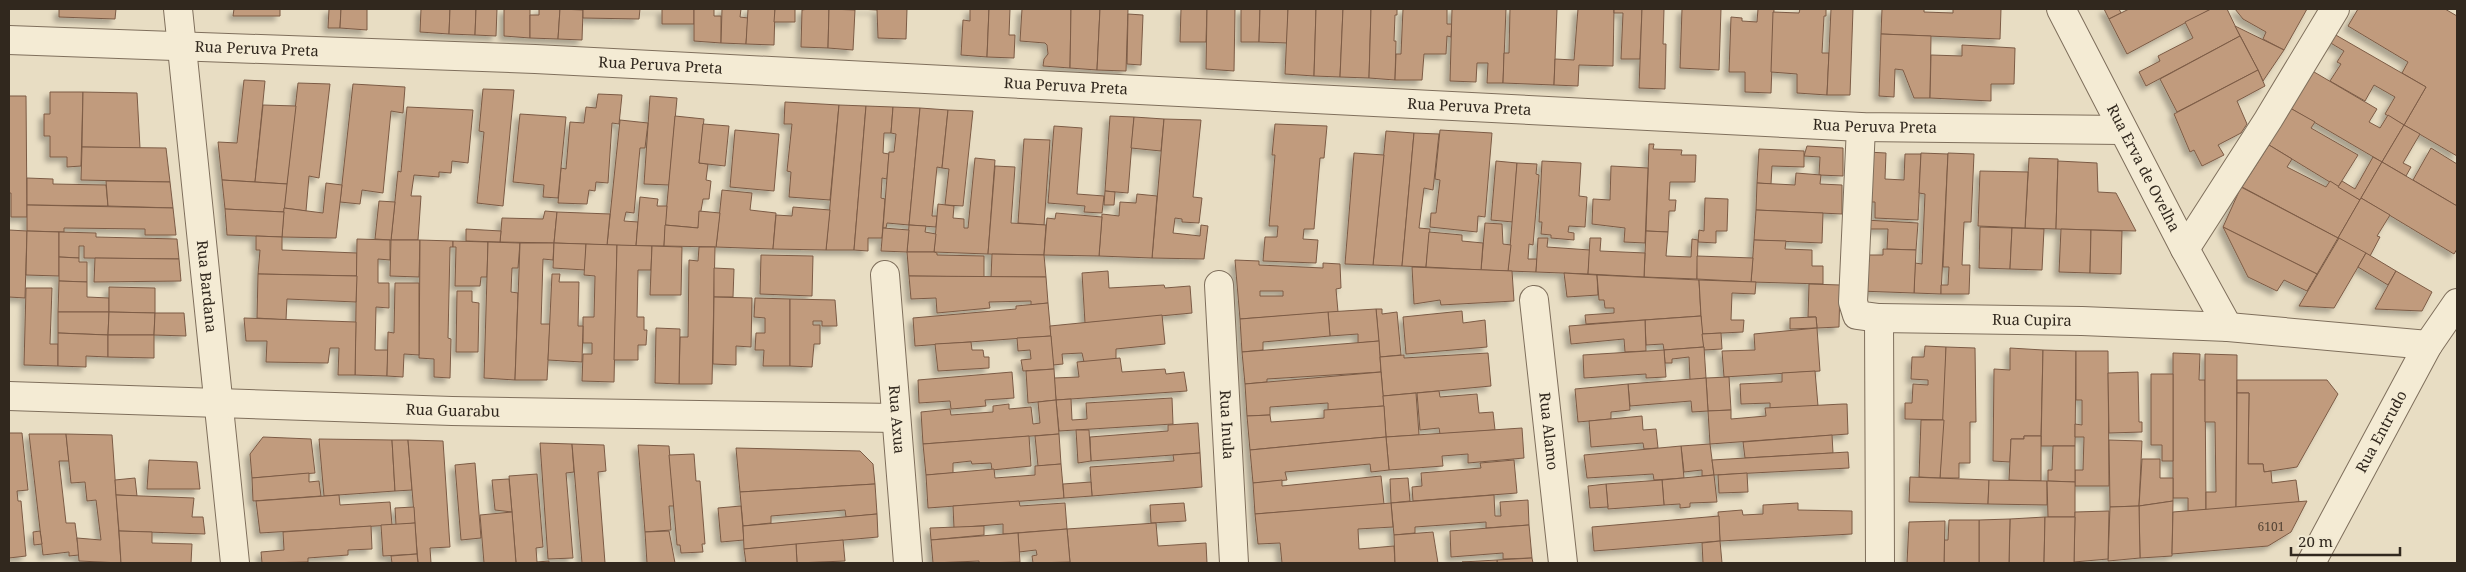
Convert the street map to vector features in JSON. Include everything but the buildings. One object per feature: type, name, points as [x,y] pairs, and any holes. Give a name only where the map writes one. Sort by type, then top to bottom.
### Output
[{"type":"street","name":"Rua Bardana","points":[[178,9],[236,563]]},
{"type":"street","name":"Rua Erva de Ovelha","points":[[2060,9],[2122,130],[2228,327]]},
{"type":"street","points":[[2185,249],[2268,120],[2335,9]]},
{"type":"street","name":"Rua Peruva Preta","points":[[9,40],[535,59],[1861,126],[2122,130]]},
{"type":"street","name":"Rua Cupira","points":[[1861,126],[1853,302],[1857,315],[1879,318],[2082,321],[2228,327],[2428,345]]},
{"type":"street","name":"Rua Axua","points":[[885,275],[908,563]]},
{"type":"street","name":"Rua Inula","points":[[1219,285],[1234,563]]},
{"type":"street","name":"Rua Alamo","points":[[1534,300],[1563,563]]},
{"type":"street","name":"Rua Entrudo","points":[[2311,563],[2428,345],[2457,303]]},
{"type":"street","points":[[1879,318],[1880,563]]},
{"type":"street","name":"Rua Guarabu","points":[[9,396],[452,411],[896,418]]}]
